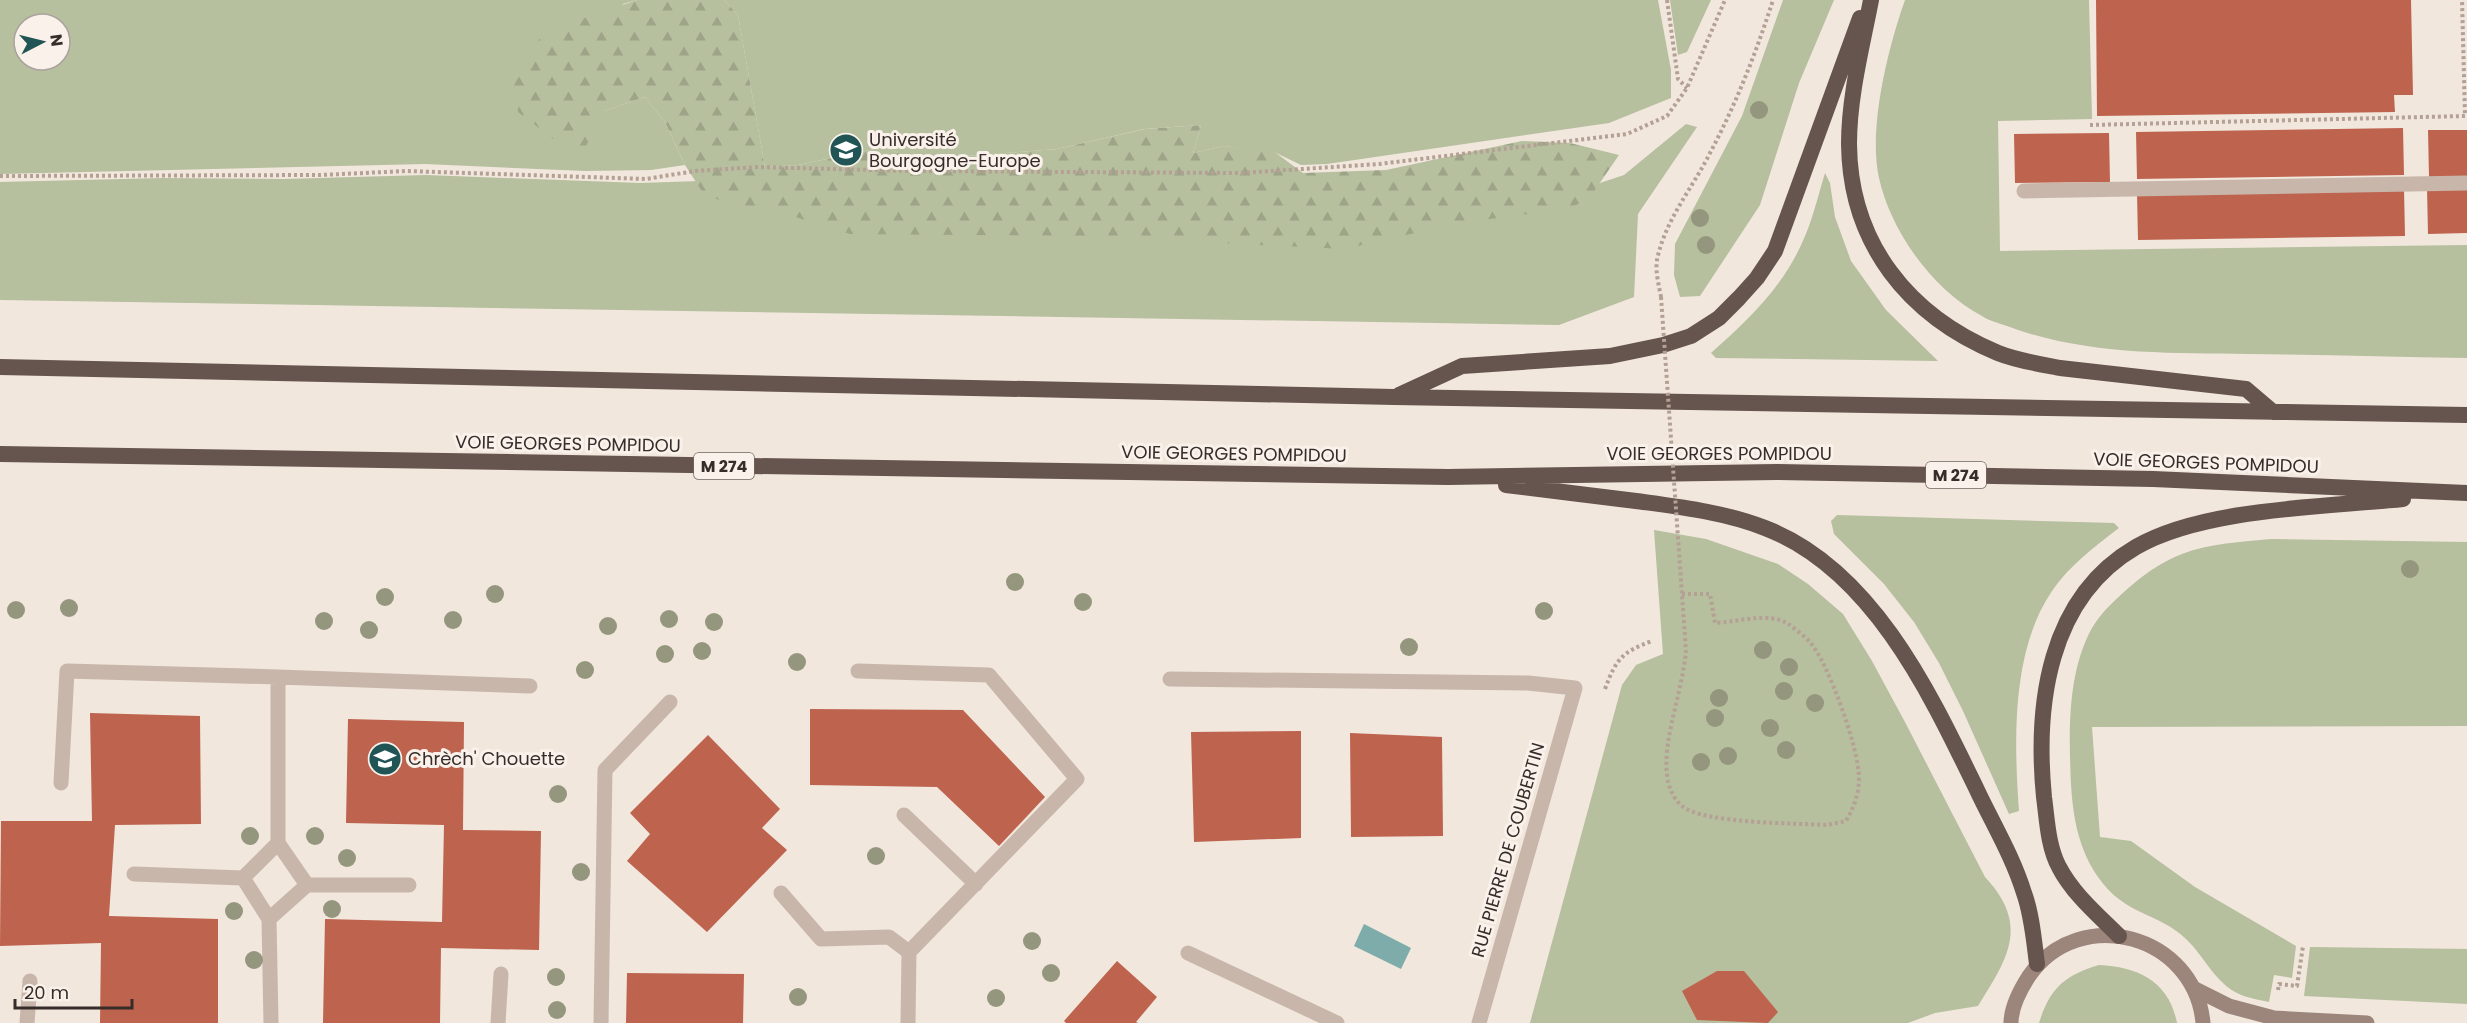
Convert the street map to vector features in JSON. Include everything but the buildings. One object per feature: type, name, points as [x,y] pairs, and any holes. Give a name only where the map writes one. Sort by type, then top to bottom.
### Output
[{"type":"highway","points":[[1394,397],[1462,366],[1610,356],[1663,345],[1691,336],[1719,318],[1757,278],[1775,251],[1866,0]]},
{"type":"highway","points":[[1871,0],[1851,107],[1849,144],[1851,175],[1856,201],[1864,224],[1879,255],[1900,286],[1937,319],[1956,332],[2000,354],[2030,363],[2061,368],[2246,389],[2273,412]]},
{"type":"highway","points":[[0,367],[1394,397],[2467,415]]},
{"type":"highway","name":"VOIE GEORGES POMPIDOU","points":[[0,454],[1448,477],[1777,472],[2153,479],[2465,493]]},
{"type":"highway","points":[[1448,477],[1697,509],[1735,517],[1768,528],[1803,548],[1836,571],[1862,596],[1882,621],[1910,664],[1952,739],[2025,894],[2037,964]]},
{"type":"highway","points":[[2119,936],[2074,890],[2058,867],[2051,845],[2042,780],[2040,741],[2043,705],[2050,667],[2072,609],[2089,587],[2107,568],[2135,548],[2158,537],[2225,518],[2465,493]]},
{"type":"main road","points":[[2008,1022],[2020,989],[2037,964],[2055,950],[2075,940],[2097,936],[2119,936],[2142,942],[2163,953],[2181,969],[2195,989],[2203,1023]]},
{"type":"main road","points":[[2195,989],[2229,1006],[2274,1018],[2367,1023]]},
{"type":"street","points":[[2024,191],[2467,183]]},
{"type":"street","points":[[61,783],[67,671],[530,686]]},
{"type":"street","points":[[858,671],[989,675],[1077,779],[909,952],[908,1023]]},
{"type":"street","points":[[278,677],[278,843],[307,885]]},
{"type":"street","name":"RUE PIERRE DE COUBERTIN","points":[[1170,679],[1528,683],[1575,688],[1479,1023]]},
{"type":"street","points":[[601,1023],[605,770],[670,702]]},
{"type":"street","points":[[904,815],[976,884]]},
{"type":"street","points":[[134,874],[243,878],[278,843]]},
{"type":"street","points":[[243,878],[269,919],[271,1023]]},
{"type":"street","points":[[269,919],[307,885],[409,885]]},
{"type":"street","points":[[781,893],[821,939],[889,937],[909,952]]},
{"type":"street","points":[[1188,953],[1337,1023]]},
{"type":"street","points":[[498,1023],[501,974]]},
{"type":"street","points":[[27,1023],[30,981]]},
{"type":"path","points":[[1667,0],[1678,79],[1687,88]]},
{"type":"path","points":[[0,176],[320,175],[407,171],[646,179],[695,171],[758,167],[909,171],[1241,173],[1379,164],[1627,134],[1667,116],[1687,88],[1725,0]]},
{"type":"path","points":[[1682,594],[1710,594],[1715,623],[1768,618],[1786,622],[1810,642],[1832,683],[1848,724],[1859,776],[1856,802],[1846,821],[1827,825],[1706,816],[1682,806],[1667,784],[1668,739],[1683,679],[1686,651],[1661,297],[1656,263],[1662,240],[1719,134],[1752,63],[1773,0]]},
{"type":"path","points":[[2090,125],[2466,116],[2462,0]]},
{"type":"path","points":[[2274,1018],[2279,984],[2297,986],[2303,946]]},
{"type":"green space","points":[[0,0],[637,0],[623,4],[604,111],[645,97],[665,122],[685,165],[651,170],[585,171],[425,164],[0,174]]},
{"type":"green space","points":[[637,0],[724,0],[738,15],[765,167],[798,165],[884,147],[916,160],[1057,149],[1145,129],[1201,125],[1193,153],[1224,146],[1272,150],[1303,173],[1386,170],[1522,141],[1570,143],[1619,155],[1588,200],[1566,209],[1459,223],[1344,249],[1081,236],[850,234],[770,209],[740,209],[703,193],[685,165],[665,122],[645,97],[604,111],[586,146],[564,147],[518,112],[512,68],[547,31]]},
{"type":"green space","points":[[724,0],[1658,0],[1671,70],[1671,98],[1609,123],[1327,164],[1301,165],[1272,151],[1224,146],[1193,153],[1201,125],[1144,129],[1057,149],[916,160],[884,147],[798,165],[765,167],[738,15]]},
{"type":"green space","points":[[1670,0],[1711,0],[1687,52],[1678,55]]},
{"type":"green space","points":[[1783,0],[1834,0],[1799,83],[1760,205],[1700,296],[1680,297],[1674,275],[1675,244],[1742,116]]},
{"type":"green space","points":[[1905,0],[2089,0],[2092,119],[1998,121],[2000,251],[2467,245],[2467,358],[2188,353],[2096,347],[2036,335],[1988,319],[1964,305],[1931,275],[1904,239],[1893,219],[1879,178],[1876,158],[1878,112],[1886,64]]},
{"type":"green space","points":[[1686,124],[1697,127],[1638,214],[1634,297],[1559,325],[0,300],[0,182],[426,175],[640,183],[700,181],[1573,192],[1624,175]]},
{"type":"green space","points":[[1825,173],[1830,183],[1835,217],[1851,261],[1886,310],[1938,361],[1716,358],[1711,353],[1763,303],[1784,275],[1806,235]]},
{"type":"green space","points":[[1837,515],[2114,523],[2119,528],[2083,557],[2059,582],[2039,615],[2029,641],[2022,669],[2016,727],[2019,811],[2009,814],[1963,711],[1939,663],[1914,622],[1884,584],[1834,534],[1831,521]]},
{"type":"green space","points":[[1654,530],[1706,539],[1778,564],[1808,584],[1843,614],[1872,661],[1985,877],[1999,894],[2007,911],[2010,942],[1998,972],[1978,1006],[1935,1013],[1908,1023],[1530,1023],[1622,685],[1636,665],[1663,654]]},
{"type":"green space","points":[[2271,539],[2467,542],[2467,726],[2092,727],[2100,837],[2131,841],[2195,887],[2296,946],[2292,978],[2274,975],[2269,1002],[2246,997],[2231,989],[2217,977],[2186,939],[2164,923],[2130,907],[2108,890],[2098,877],[2078,834],[2071,788],[2070,740],[2073,690],[2080,658],[2092,628],[2111,605],[2150,571],[2182,554],[2215,545]]},
{"type":"green space","points":[[2310,947],[2467,949],[2467,1004],[2304,996]]},
{"type":"green space","points":[[2099,965],[2127,969],[2150,979],[2167,996],[2177,1023],[2039,1023],[2048,1001],[2060,985],[2077,973]]},
{"type":"water","points":[[1364,924],[1411,948],[1401,969],[1354,946]]},
{"type":"place","name":"Université Bourgogne-Europe","points":[[846,150]]},
{"type":"place","name":"Chrèch' Chouette","points":[[385,759]]}]
